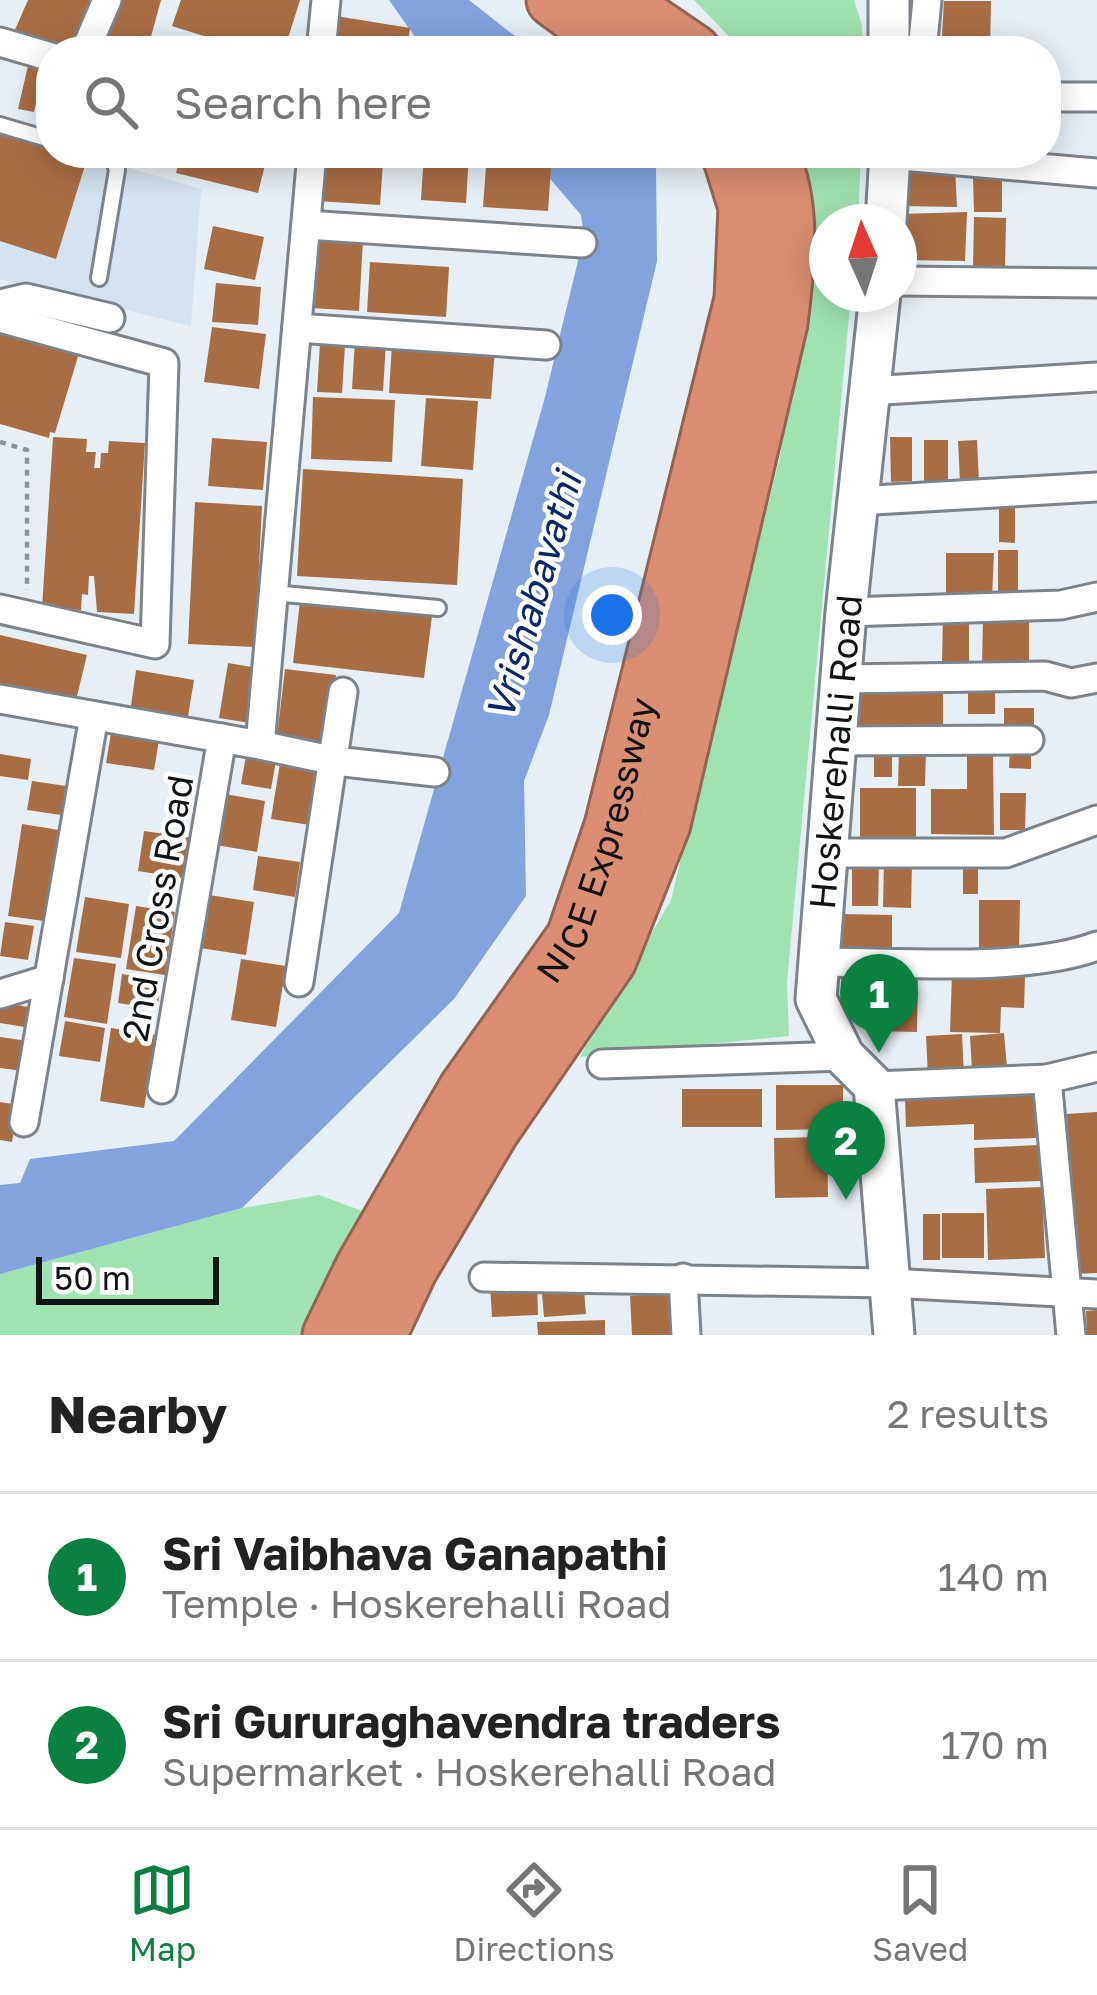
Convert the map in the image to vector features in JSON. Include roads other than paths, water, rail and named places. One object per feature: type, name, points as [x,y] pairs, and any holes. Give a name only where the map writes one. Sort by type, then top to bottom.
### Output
[{"type":"highway","points":[[553,0],[602,36]]},
{"type":"highway","points":[[620,0],[672,36]]},
{"type":"highway","name":"NICE Expressway","points":[[329,1335],[465,1089],[573,937],[616,803],[741,299],[745,207],[733,168]]},
{"type":"highway","name":"NICE Expressway","points":[[380,1335],[411,1269],[493,1130],[610,960],[664,824],[781,322],[789,256],[778,168]]},
{"type":"street","points":[[92,36],[107,0]]},
{"type":"street","points":[[322,36],[326,0]]},
{"type":"street","points":[[889,0],[890,36]]},
{"type":"street","points":[[923,36],[927,0]]},
{"type":"street","points":[[0,42],[36,53]]},
{"type":"street","points":[[1061,97],[1097,97]]},
{"type":"street","points":[[260,745],[311,168]]},
{"type":"street","points":[[887,204],[889,168]]},
{"type":"street","points":[[1051,168],[1097,172]]},
{"type":"street","points":[[306,225],[582,243]]},
{"type":"street","points":[[917,280],[1097,283]]},
{"type":"street","points":[[0,304],[26,298],[110,318]]},
{"type":"street","name":"Hoskerehalli Road","points":[[874,1086],[844,1056],[816,999],[834,741],[878,312]]},
{"type":"street","points":[[0,318],[164,364],[155,644],[13,613]]},
{"type":"street","points":[[297,328],[546,345]]},
{"type":"street","points":[[868,392],[1097,376]]},
{"type":"street","points":[[857,501],[1097,487]]},
{"type":"street","points":[[846,612],[1061,605],[1097,597]]},
{"type":"street","points":[[840,679],[1045,676],[1071,682],[1097,677]]},
{"type":"street","points":[[299,982],[343,692]]},
{"type":"street","points":[[0,699],[335,760],[435,772]]},
{"type":"street","points":[[24,1122],[94,716]]},
{"type":"street","name":"2nd Cross Road","points":[[162,1089],[222,738]]},
{"type":"street","points":[[834,741],[1029,740]]},
{"type":"street","points":[[826,853],[1006,853],[1097,820]]},
{"type":"street","points":[[818,962],[1010,961],[1072,956],[1097,946]]},
{"type":"street","points":[[0,994],[49,979]]},
{"type":"street","points":[[602,1064],[844,1056]]},
{"type":"street","points":[[894,1335],[874,1086],[1048,1079],[1097,1067]]},
{"type":"street","points":[[1048,1079],[1071,1335]]},
{"type":"street","points":[[484,1277],[889,1283],[1097,1294]]},
{"type":"street","points":[[683,1278],[686,1335]]},
{"type":"lane","points":[[0,125],[36,136]]},
{"type":"lane","points":[[99,278],[116,168]]},
{"type":"lane","points":[[273,592],[438,608]]},
{"type":"water","points":[[389,0],[469,0],[515,36],[414,36]]},
{"type":"water","name":"Vrishabavathi","points":[[541,168],[656,168],[657,261],[549,715],[524,781],[526,896],[454,999],[242,1208],[0,1274],[0,1185],[20,1183],[30,1159],[174,1141],[399,913],[545,397],[584,236],[581,215]]},
{"type":"place","name":"Sri Vaibhava Ganapathi","points":[[879,1053]]},
{"type":"place","name":"Sri Gururaghavendra traders","points":[[846,1200]]}]
